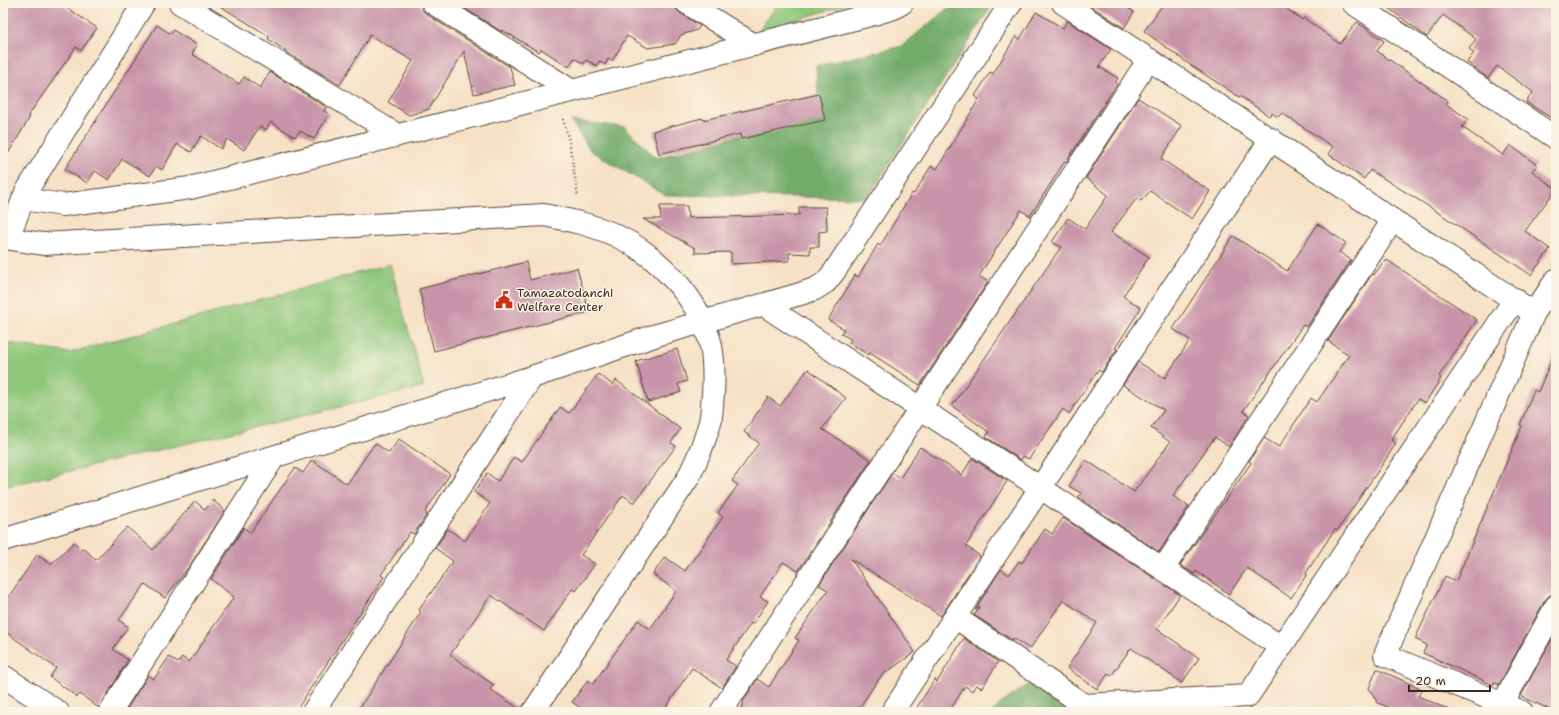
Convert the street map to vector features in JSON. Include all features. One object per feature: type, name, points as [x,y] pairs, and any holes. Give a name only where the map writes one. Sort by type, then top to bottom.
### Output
[{"type":"street","points":[[144,3],[26,192],[5,237],[43,244],[544,215],[582,222],[618,236],[655,260],[688,295],[703,322],[711,346],[714,374],[711,420],[703,445],[688,478],[533,712]]},
{"type":"street","points":[[180,3],[397,135]]},
{"type":"street","points":[[433,3],[564,93]]},
{"type":"street","points":[[688,3],[754,45]]},
{"type":"street","points":[[23,199],[63,205],[190,188],[874,14],[894,8],[902,3]]},
{"type":"street","points":[[3,540],[815,288],[826,282],[1012,3]]},
{"type":"street","points":[[1063,3],[1515,299],[1534,313]]},
{"type":"street","points":[[1353,3],[1556,138]]},
{"type":"street","points":[[721,712],[1149,59]]},
{"type":"street","points":[[892,712],[1270,139]]},
{"type":"street","points":[[1163,569],[1393,220]]},
{"type":"street","points":[[1556,280],[1534,313],[1385,655],[1512,708],[1556,606]]},
{"type":"street","points":[[955,617],[1084,705],[1248,696],[1515,299]]},
{"type":"street","points":[[764,304],[1281,647]]},
{"type":"street","points":[[313,712],[532,377]]},
{"type":"street","points":[[110,712],[274,457]]},
{"type":"street","points":[[3,676],[58,712]]},
{"type":"path","points":[[564,93],[569,140],[582,222]]},
{"type":"green space","points":[[778,3],[852,3],[759,31]]},
{"type":"green space","points":[[954,3],[994,3],[867,198],[665,195],[591,151],[571,121],[625,127],[656,158],[819,114],[816,66],[902,46]]},
{"type":"green space","points":[[390,264],[424,387],[3,487],[3,342],[69,353]]},
{"type":"green space","points":[[1029,684],[1081,712],[992,712],[999,705]]},
{"type":"green space","points":[[1235,706],[1252,712],[1089,712]]},
{"type":"building","points":[[3,3],[60,3],[97,28],[81,51],[76,47],[28,116],[30,117],[3,162]]},
{"type":"building","points":[[215,3],[421,3],[422,9],[426,14],[510,67],[515,85],[474,94],[464,51],[429,109],[409,115],[388,102],[413,61],[370,35],[340,85],[284,51],[285,50],[268,39],[269,36]]},
{"type":"building","points":[[456,3],[675,3],[676,9],[680,13],[700,26],[697,30],[681,35],[675,44],[648,48],[627,36],[612,61],[608,59],[605,65],[599,61],[597,66],[586,60],[584,64],[574,58],[569,67],[541,49],[539,52],[502,30],[502,32]]},
{"type":"building","points":[[1086,3],[1121,3],[1134,12],[1124,28]]},
{"type":"building","points":[[1164,3],[1279,3],[1302,20],[1304,18],[1340,44],[1357,22],[1384,41],[1377,51],[1448,101],[1446,104],[1468,119],[1462,127],[1503,155],[1510,145],[1537,165],[1532,171],[1556,189],[1525,231],[1550,249],[1531,275],[1433,209],[1370,170],[1364,179],[1328,154],[1333,147],[1282,113],[1278,117],[1272,113],[1269,116],[1189,64],[1144,31]]},
{"type":"building","points":[[1382,3],[1556,3],[1556,121],[1526,102],[1533,92],[1497,66],[1488,78],[1467,62],[1474,53],[1469,49],[1476,39],[1443,15],[1427,37]]},
{"type":"building","points":[[1036,12],[1063,28],[1067,21],[1111,49],[1099,67],[1118,78],[1115,83],[1117,84],[1030,216],[1021,210],[979,276],[988,282],[920,385],[870,353],[869,355],[849,343],[851,339],[841,334],[844,329],[828,320],[855,275],[858,277],[878,244],[880,246],[912,193],[914,194],[931,166],[937,169],[979,99],[975,96],[990,72],[993,74],[1016,36],[1020,39]]},
{"type":"building","points":[[157,25],[171,34],[173,30],[197,45],[192,54],[239,84],[244,77],[260,88],[270,72],[326,107],[324,111],[329,114],[314,139],[300,131],[295,137],[271,122],[266,130],[260,126],[244,150],[227,139],[221,149],[201,136],[191,152],[177,144],[162,170],[156,166],[150,176],[122,159],[109,180],[95,171],[87,183],[65,169]]},
{"type":"building","points":[[819,94],[825,120],[741,139],[740,134],[659,154],[653,131],[702,118],[703,120]]},
{"type":"building","points":[[1138,98],[1182,126],[1161,159],[1210,191],[1192,219],[1150,191],[1141,201],[1137,198],[1111,232],[1149,257],[1123,296],[1141,308],[1115,348],[1117,349],[1102,372],[1098,370],[1069,414],[1063,409],[1029,459],[1023,456],[1021,460],[986,437],[989,432],[952,406],[1061,247],[1052,242],[1068,218],[1085,229],[1108,195],[1086,178]]},
{"type":"building","points":[[660,206],[687,206],[688,218],[799,215],[799,207],[826,207],[827,231],[819,232],[819,247],[810,247],[810,254],[789,253],[789,261],[731,264],[731,252],[695,253],[695,248],[643,219],[661,219]]},
{"type":"building","points":[[1318,224],[1346,243],[1339,252],[1351,260],[1307,327],[1303,325],[1243,411],[1249,415],[1229,447],[1215,437],[1173,496],[1189,506],[1159,552],[1078,497],[1081,493],[1069,486],[1086,460],[1134,492],[1170,442],[1151,428],[1164,410],[1123,385],[1138,362],[1165,378],[1190,340],[1173,329],[1233,236],[1287,271]]},
{"type":"building","points":[[1387,260],[1477,320],[1439,376],[1441,378],[1425,403],[1418,399],[1391,440],[1396,443],[1388,456],[1337,531],[1335,529],[1291,598],[1247,568],[1229,594],[1196,571],[1194,574],[1180,565],[1251,463],[1249,461],[1264,438],[1279,447],[1311,398],[1317,402],[1349,355],[1328,341],[1372,274],[1374,275],[1384,261],[1386,262]]},
{"type":"building","name":"Tamazatodanchi Welfare Center","points":[[526,262],[530,280],[577,268],[589,312],[434,351],[419,289]]},
{"type":"building","points":[[677,349],[687,381],[678,384],[681,392],[648,402],[636,361]]},
{"type":"building","points":[[1556,349],[1556,594],[1550,595],[1545,600],[1499,685],[1494,682],[1493,685],[1423,653],[1427,645],[1415,639],[1445,576],[1456,581],[1522,426],[1520,425],[1534,390],[1538,392]]},
{"type":"building","points":[[808,369],[846,398],[822,429],[871,460],[798,571],[783,562],[760,597],[768,601],[726,660],[736,666],[722,688],[692,668],[663,712],[586,712],[572,702],[588,680],[593,684],[638,620],[650,629],[676,591],[653,574],[665,557],[685,571],[723,517],[718,513],[738,485],[732,481],[759,443],[744,432],[768,397],[780,406]]},
{"type":"building","points":[[598,374],[613,385],[616,380],[680,429],[671,443],[676,446],[634,503],[623,495],[581,555],[595,564],[576,591],[572,589],[544,631],[491,595],[450,655],[494,685],[490,689],[521,710],[521,712],[357,712],[421,612],[419,610],[453,561],[435,548],[448,529],[465,541],[490,503],[474,492],[487,473],[498,481],[514,457],[522,462],[560,407],[569,413]]},
{"type":"building","points":[[399,439],[450,474],[425,512],[427,514],[414,534],[410,532],[381,575],[384,577],[295,712],[125,712],[148,675],[154,679],[169,657],[178,663],[182,657],[189,662],[234,597],[211,579],[244,527],[250,533],[295,468],[303,473],[312,460],[347,484],[375,443],[389,453]]},
{"type":"building","points":[[920,447],[962,475],[972,458],[1007,481],[966,546],[980,556],[941,616],[851,559],[915,652],[881,676],[856,712],[739,712],[744,703],[743,702],[757,679],[769,687],[799,640],[795,638],[828,590],[819,585],[892,473],[900,478]]},
{"type":"building","points":[[213,500],[225,511],[191,564],[165,598],[145,584],[119,620],[128,627],[113,649],[128,660],[99,708],[80,694],[77,697],[50,677],[56,668],[3,630],[3,605],[37,555],[51,564],[74,542],[82,550],[84,548],[96,560],[127,527],[153,550],[195,501],[205,510]]},
{"type":"building","points":[[1063,518],[1180,595],[1157,629],[1199,658],[1182,683],[1131,648],[1111,676],[1108,674],[1097,689],[1067,668],[1097,623],[1063,600],[1030,649],[1013,638],[1012,640],[974,615],[980,606],[975,610],[1001,569],[1009,575],[1019,561],[1022,563],[1045,529],[1052,534]]},
{"type":"building","points":[[1556,632],[1556,712],[1555,712],[1521,696]]},
{"type":"building","points":[[964,638],[998,662],[982,688],[976,685],[972,691],[965,686],[949,712],[914,712],[935,679],[937,682]]},
{"type":"building","points":[[1377,669],[1422,689],[1418,696],[1454,712],[1400,712],[1378,703],[1369,688]]},
{"type":"place","name":"Tamazatodanchi Welfare Center","points":[[504,300]]}]
